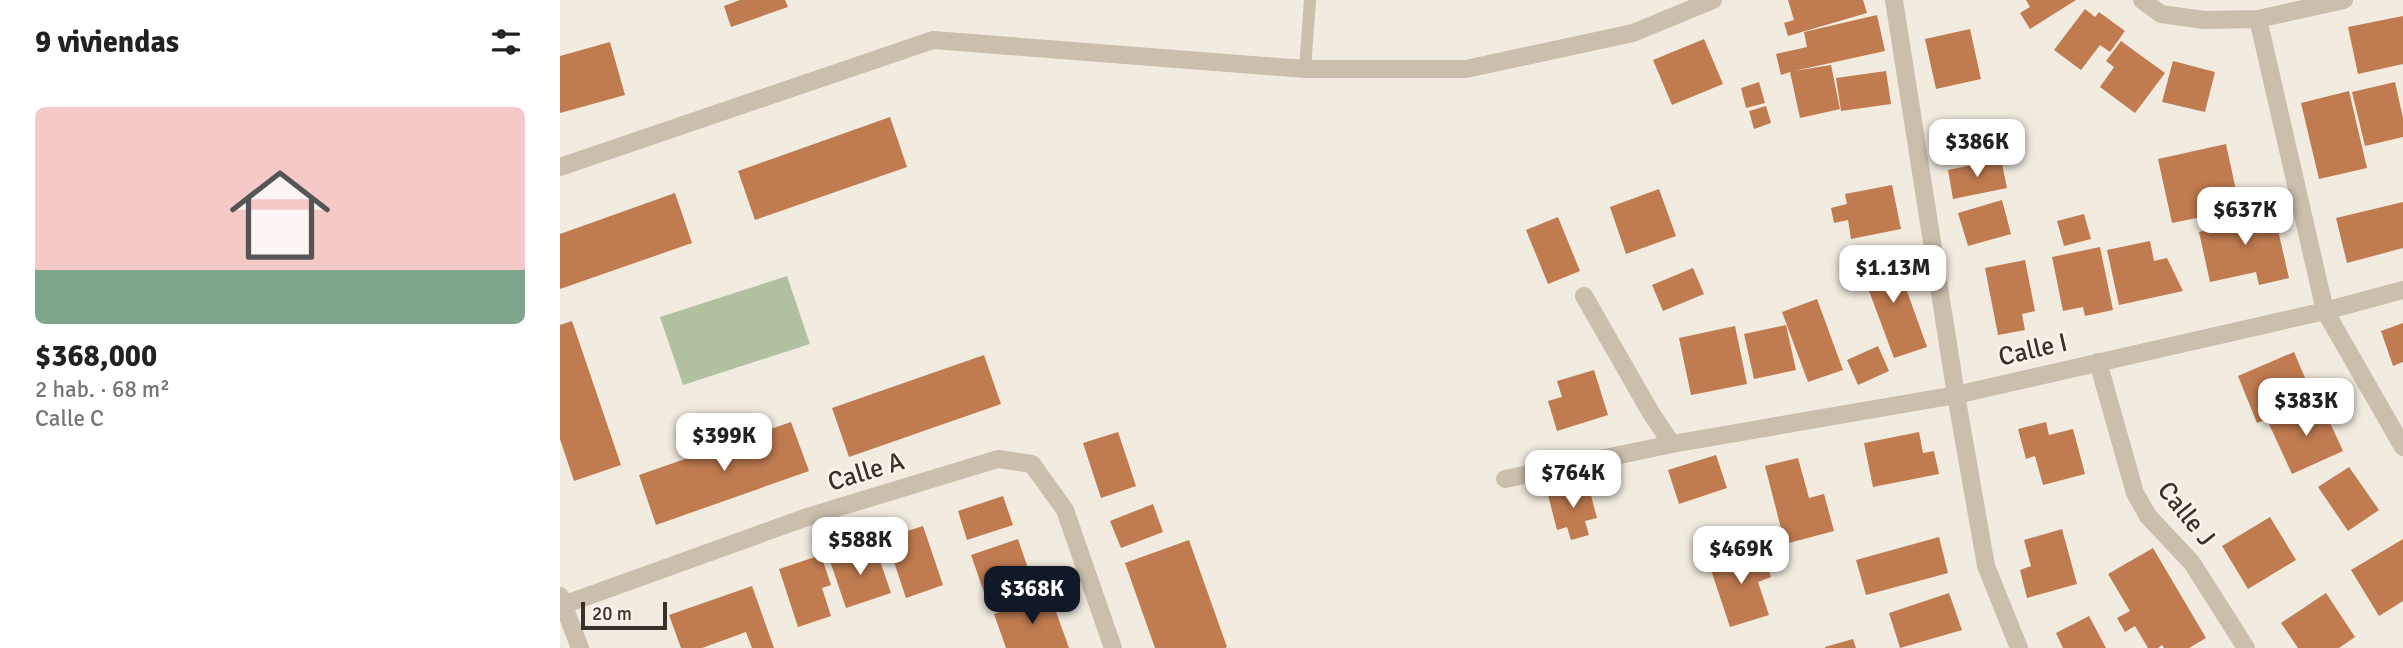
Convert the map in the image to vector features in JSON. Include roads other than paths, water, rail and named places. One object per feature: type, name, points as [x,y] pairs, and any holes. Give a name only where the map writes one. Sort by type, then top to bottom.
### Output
[{"type":"street","points":[[560,167],[933,40],[1305,69],[1466,69],[1633,33],[1713,0]]},
{"type":"street","points":[[1894,0],[1956,396],[1986,566],[2019,648]]},
{"type":"street","points":[[2142,0],[2161,14],[2204,20],[2258,19],[2344,0]]},
{"type":"street","points":[[2258,19],[2325,311],[2403,447]]},
{"type":"street","name":"Calle I","points":[[1505,479],[1672,444],[1956,396],[2325,311],[2403,290]]},
{"type":"street","points":[[1584,296],[1651,413],[1672,444]]},
{"type":"street","name":"Calle J","points":[[2098,362],[2135,493],[2148,516],[2192,563],[2246,648]]},
{"type":"street","name":"Calle A","points":[[561,602],[810,516],[998,459],[1032,464],[1065,510],[1113,648]]},
{"type":"street","points":[[561,602],[580,648]]},
{"type":"lane","points":[[1305,69],[1310,0]]}]
